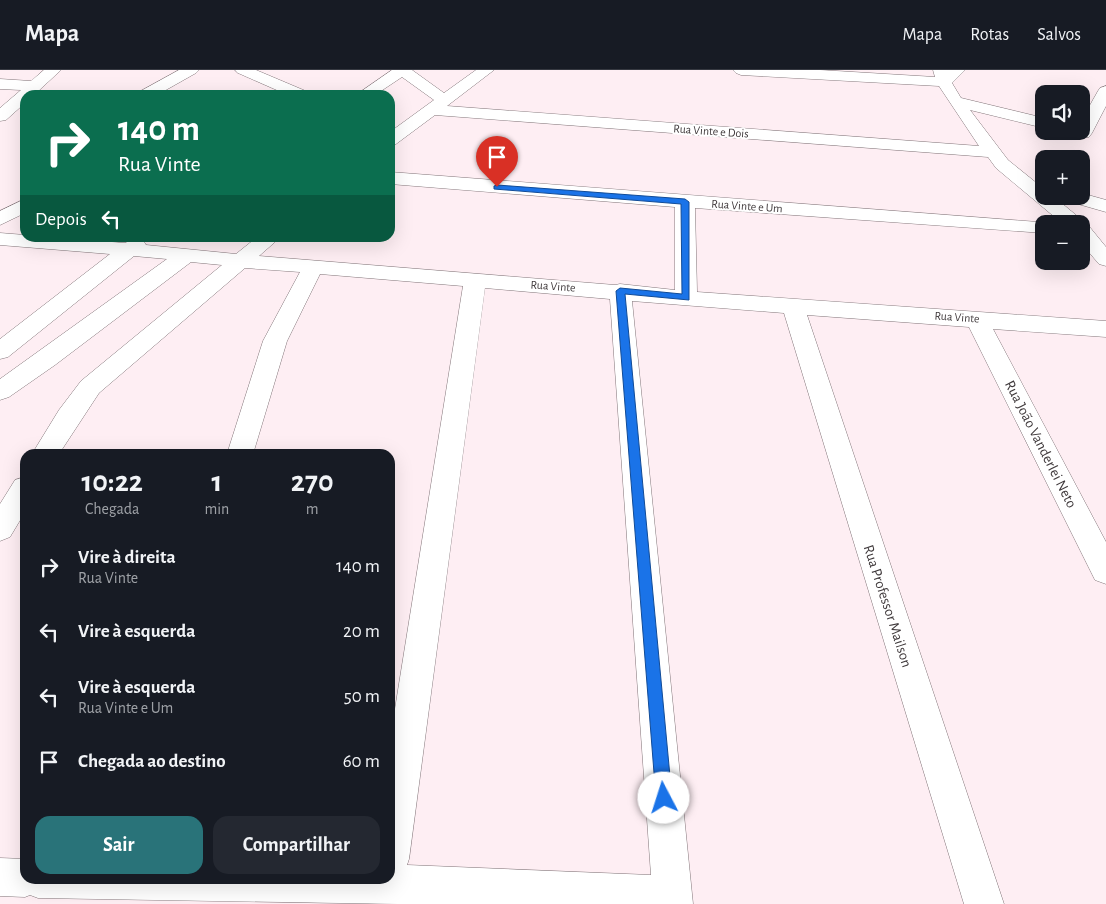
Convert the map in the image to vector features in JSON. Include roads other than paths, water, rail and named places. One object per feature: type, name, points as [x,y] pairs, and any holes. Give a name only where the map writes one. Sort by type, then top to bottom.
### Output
[{"type":"street","points":[[31,90],[53,70]]},
{"type":"street","points":[[154,90],[192,70]]},
{"type":"street","points":[[244,70],[290,90]]},
{"type":"street","points":[[372,90],[402,70],[437,105]]},
{"type":"street","points":[[395,136],[486,70]]},
{"type":"street","points":[[741,70],[942,76],[957,70]]},
{"type":"street","points":[[942,76],[955,101],[1002,164],[1035,186]]},
{"type":"street","points":[[0,84],[22,90]]},
{"type":"street","points":[[1090,125],[1106,91]]},
{"type":"street","points":[[0,116],[20,99]]},
{"type":"street","points":[[955,101],[1035,121]]},
{"type":"street","name":"Rua Vinte e Dois","points":[[437,105],[992,152]]},
{"type":"street","name":"Rua Vinte e Um","points":[[395,178],[685,202],[1035,226]]},
{"type":"street","points":[[685,202],[686,298]]},
{"type":"street","points":[[1090,202],[1106,206]]},
{"type":"street","points":[[1055,205],[1066,215]]},
{"type":"street","points":[[0,219],[20,208]]},
{"type":"street","name":"Rua Vinte","points":[[0,239],[20,240]]},
{"type":"street","points":[[1090,240],[1106,260]]},
{"type":"street","name":"Rua Vinte","points":[[103,242],[137,243],[187,255],[240,261],[620,291],[793,307],[976,318],[1106,329]]},
{"type":"street","points":[[48,449],[90,387],[263,242]]},
{"type":"street","points":[[0,351],[137,243]]},
{"type":"street","points":[[0,391],[187,255]]},
{"type":"street","points":[[242,449],[275,341],[313,267]]},
{"type":"street","points":[[395,826],[475,280]]},
{"type":"street","points":[[395,875],[673,900],[620,291]]},
{"type":"street","name":"Rua Professor Mailson","points":[[793,307],[984,904]]},
{"type":"street","name":"Rua João Vanderlei Neto","points":[[976,318],[1106,571]]},
{"type":"street","points":[[0,529],[20,496]]},
{"type":"street","points":[[0,877],[20,878]]}]
